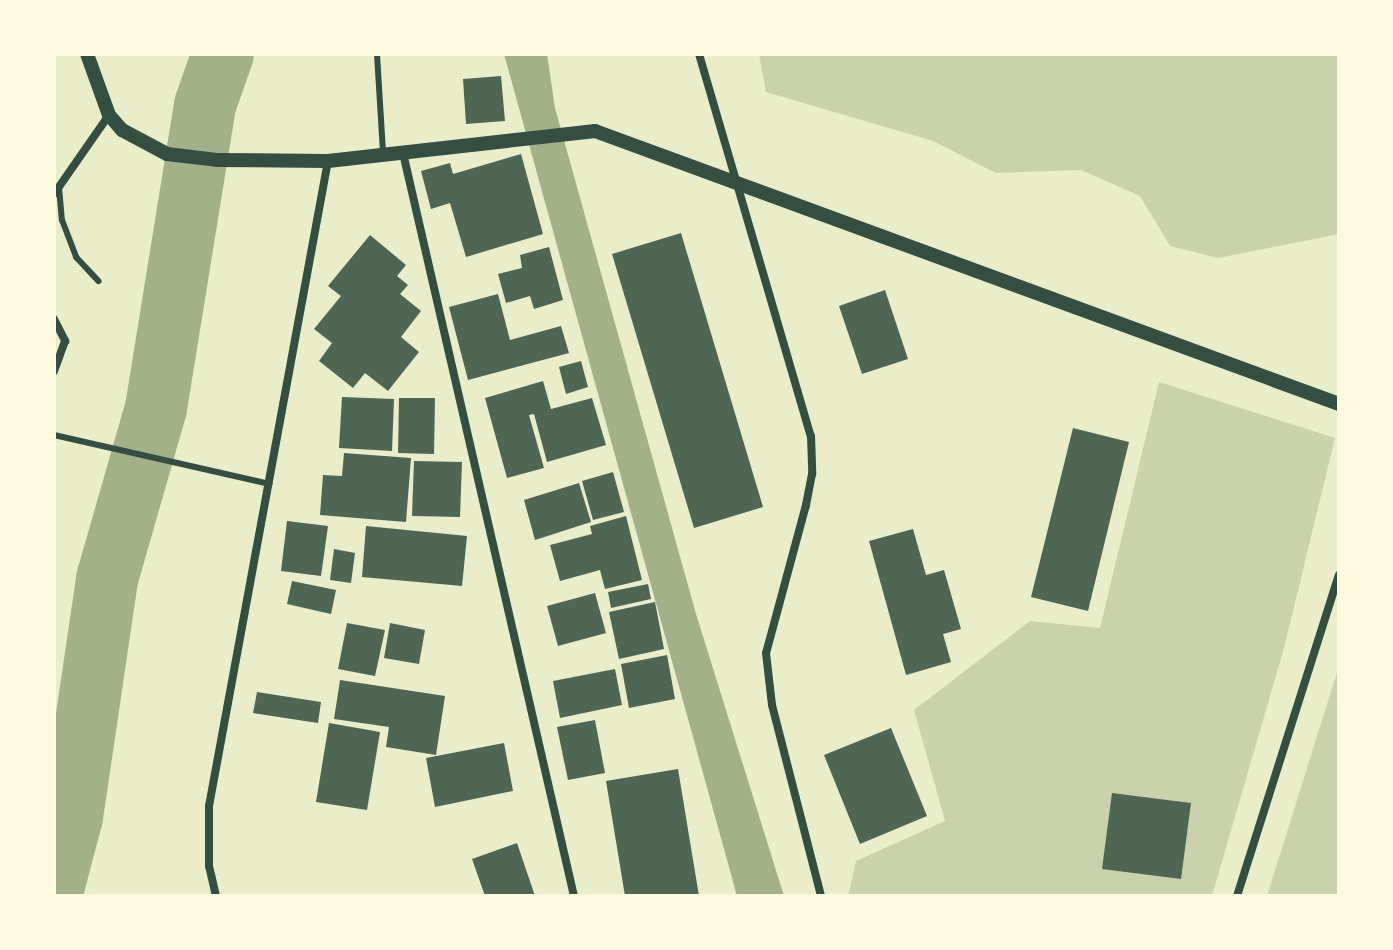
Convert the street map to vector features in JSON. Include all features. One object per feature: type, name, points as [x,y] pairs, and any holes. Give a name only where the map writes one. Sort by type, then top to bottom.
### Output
[{"type":"street","points":[[87,54],[109,115],[122,130],[167,154],[217,160],[328,161],[576,130],[617,137],[733,184],[1339,404]]},
{"type":"street","points":[[699,54],[733,184],[811,436],[812,474],[766,653],[772,705],[821,896]]},
{"type":"street","points":[[57,191],[109,115]]},
{"type":"street","points":[[403,153],[574,896]]},
{"type":"street","points":[[216,896],[209,866],[209,806],[271,484],[328,161]]},
{"type":"street","points":[[54,319],[65,341],[54,371]]},
{"type":"street","points":[[1237,896],[1339,575]]},
{"type":"lane","points":[[377,54],[383,153]]},
{"type":"lane","points":[[57,191],[62,220],[76,257],[98,281]]},
{"type":"lane","points":[[54,435],[271,484]]},
{"type":"shaded area","points":[[504,54],[547,54],[555,108],[696,614],[784,896],[737,896]]},
{"type":"shaded area","points":[[759,54],[1339,54],[1339,234],[1218,258],[1170,246],[1140,196],[1081,170],[996,173],[933,141],[766,92]]},
{"type":"shaded area","points":[[1159,382],[1335,438],[1284,648],[1212,896],[848,896],[856,861],[945,821],[914,710],[1030,621],[1100,628]]},
{"type":"shaded area","points":[[1339,666],[1339,896],[1267,896]]},
{"type":"building","points":[[501,76],[505,121],[466,124],[463,79]]},
{"type":"building","points":[[521,154],[543,234],[466,257],[450,203],[431,209],[421,171],[450,163],[453,174]]},
{"type":"building","points":[[681,233],[763,507],[694,528],[612,254]]},
{"type":"building","points":[[370,235],[406,265],[397,276],[408,285],[400,294],[421,311],[401,337],[419,352],[388,391],[365,373],[353,388],[319,361],[332,343],[314,329],[341,296],[328,286]]},
{"type":"building","points":[[549,247],[563,300],[534,309],[530,296],[506,303],[498,274],[522,268],[520,255]]},
{"type":"building","points":[[885,290],[908,359],[862,374],[839,306]]},
{"type":"building","points":[[498,294],[510,340],[561,326],[569,353],[468,380],[449,307]]},
{"type":"building","points":[[581,361],[588,387],[566,394],[559,367]]},
{"type":"building","points":[[543,381],[551,409],[592,398],[606,445],[547,462],[534,414],[529,415],[544,468],[507,478],[485,398]]},
{"type":"building","points":[[342,397],[394,399],[392,451],[339,448]]},
{"type":"building","points":[[399,398],[435,398],[434,454],[398,453]]},
{"type":"building","points":[[1073,428],[1129,442],[1088,611],[1031,597]]},
{"type":"building","points":[[344,453],[411,458],[406,522],[320,515],[323,475],[342,476]]},
{"type":"building","points":[[414,461],[462,462],[460,517],[412,516]]},
{"type":"building","points":[[613,472],[624,512],[593,520],[582,481]]},
{"type":"building","points":[[579,483],[591,522],[535,540],[524,500]]},
{"type":"building","points":[[626,516],[642,580],[605,589],[600,570],[560,581],[550,545],[592,534],[590,526]]},
{"type":"building","points":[[287,521],[328,526],[321,576],[281,571]]},
{"type":"building","points":[[366,526],[467,536],[462,586],[362,577]]},
{"type":"building","points":[[913,529],[926,575],[944,570],[961,629],[943,634],[951,662],[906,675],[869,541]]},
{"type":"building","points":[[334,549],[355,553],[351,583],[330,580]]},
{"type":"building","points":[[292,581],[336,590],[331,614],[287,604]]},
{"type":"building","points":[[648,584],[651,599],[611,608],[608,592]]},
{"type":"building","points":[[595,593],[606,633],[558,646],[547,606]]},
{"type":"building","points":[[655,602],[664,649],[619,659],[609,612]]},
{"type":"building","points":[[347,623],[385,630],[375,676],[338,669]]},
{"type":"building","points":[[390,623],[425,630],[419,664],[384,658]]},
{"type":"building","points":[[667,655],[675,699],[629,708],[621,664]]},
{"type":"building","points":[[615,669],[622,705],[560,718],[553,681]]},
{"type":"building","points":[[340,680],[445,696],[436,755],[386,747],[389,727],[334,719]]},
{"type":"building","points":[[257,692],[321,702],[318,723],[253,713]]},
{"type":"building","points":[[595,720],[605,773],[568,780],[557,727]]},
{"type":"building","points":[[329,723],[380,732],[367,810],[316,802]]},
{"type":"building","points":[[891,728],[927,816],[860,844],[824,755]]},
{"type":"building","points":[[504,743],[513,791],[435,807],[426,758]]},
{"type":"building","points":[[678,769],[699,896],[625,896],[606,781]]},
{"type":"building","points":[[1112,793],[1191,803],[1181,879],[1102,869]]},
{"type":"building","points":[[517,843],[535,896],[485,896],[472,859]]},
{"type":"waterway","points":[[54,885],[72,817],[107,579],[156,408],[205,105],[223,54]]}]
